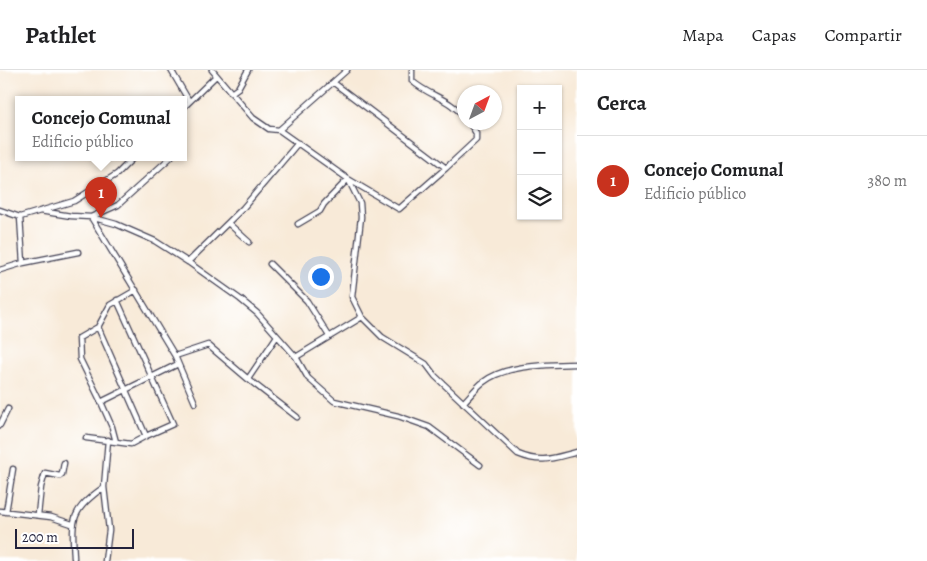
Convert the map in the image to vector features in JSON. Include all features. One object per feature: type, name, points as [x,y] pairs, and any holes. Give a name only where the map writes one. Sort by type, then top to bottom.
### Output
[{"type":"street","points":[[171,70],[186,96]]},
{"type":"street","points":[[212,70],[253,118],[269,129],[279,130],[348,179],[399,209],[476,140],[474,130]]},
{"type":"street","points":[[231,93],[238,88],[248,70]]},
{"type":"street","points":[[279,130],[348,70]]},
{"type":"street","points":[[412,70],[412,81],[421,89],[444,99],[457,109]]},
{"type":"street","points":[[187,103],[216,76]]},
{"type":"street","points":[[334,83],[446,168]]},
{"type":"street","points":[[188,262],[243,208],[298,143]]},
{"type":"street","points":[[0,210],[20,216],[74,201],[117,174],[130,161]]},
{"type":"street","points":[[91,217],[118,205],[167,161]]},
{"type":"street","points":[[298,224],[320,212],[324,204],[348,179]]},
{"type":"street","points":[[348,179],[360,202],[352,297],[362,317],[382,337],[426,364],[435,376],[518,454],[532,460],[548,459],[577,452]]},
{"type":"street","points":[[40,211],[91,217],[116,224],[155,241],[188,262],[257,313],[296,357],[308,378],[334,401],[398,416],[429,427],[480,465]]},
{"type":"street","points":[[20,216],[23,263]]},
{"type":"street","points":[[91,217],[175,356],[194,403]]},
{"type":"street","points":[[228,223],[250,242]]},
{"type":"street","points":[[0,270],[23,263],[78,252]]},
{"type":"street","points":[[270,264],[306,302],[329,336]]},
{"type":"street","points":[[116,442],[112,427],[80,359],[79,338],[98,327],[110,304],[136,290]]},
{"type":"street","points":[[86,438],[131,444],[173,424],[117,300]]},
{"type":"street","points":[[296,357],[362,317]]},
{"type":"street","points":[[98,327],[146,436]]},
{"type":"street","points":[[248,379],[277,336]]},
{"type":"street","points":[[175,356],[208,345],[297,417]]},
{"type":"street","points":[[101,402],[178,364]]},
{"type":"street","points":[[463,403],[483,382],[504,372],[534,366],[577,364]]},
{"type":"street","points":[[0,425],[8,409]]},
{"type":"street","points":[[105,561],[109,530],[104,488],[108,440]]},
{"type":"street","points":[[38,515],[41,487],[45,473],[60,476],[64,463]]},
{"type":"street","points":[[6,512],[13,469]]},
{"type":"street","points":[[74,558],[72,524],[82,506],[104,488]]},
{"type":"street","points":[[0,511],[51,517],[72,524]]},
{"type":"place","name":"Concejo Comunal","points":[[101,218]]}]
